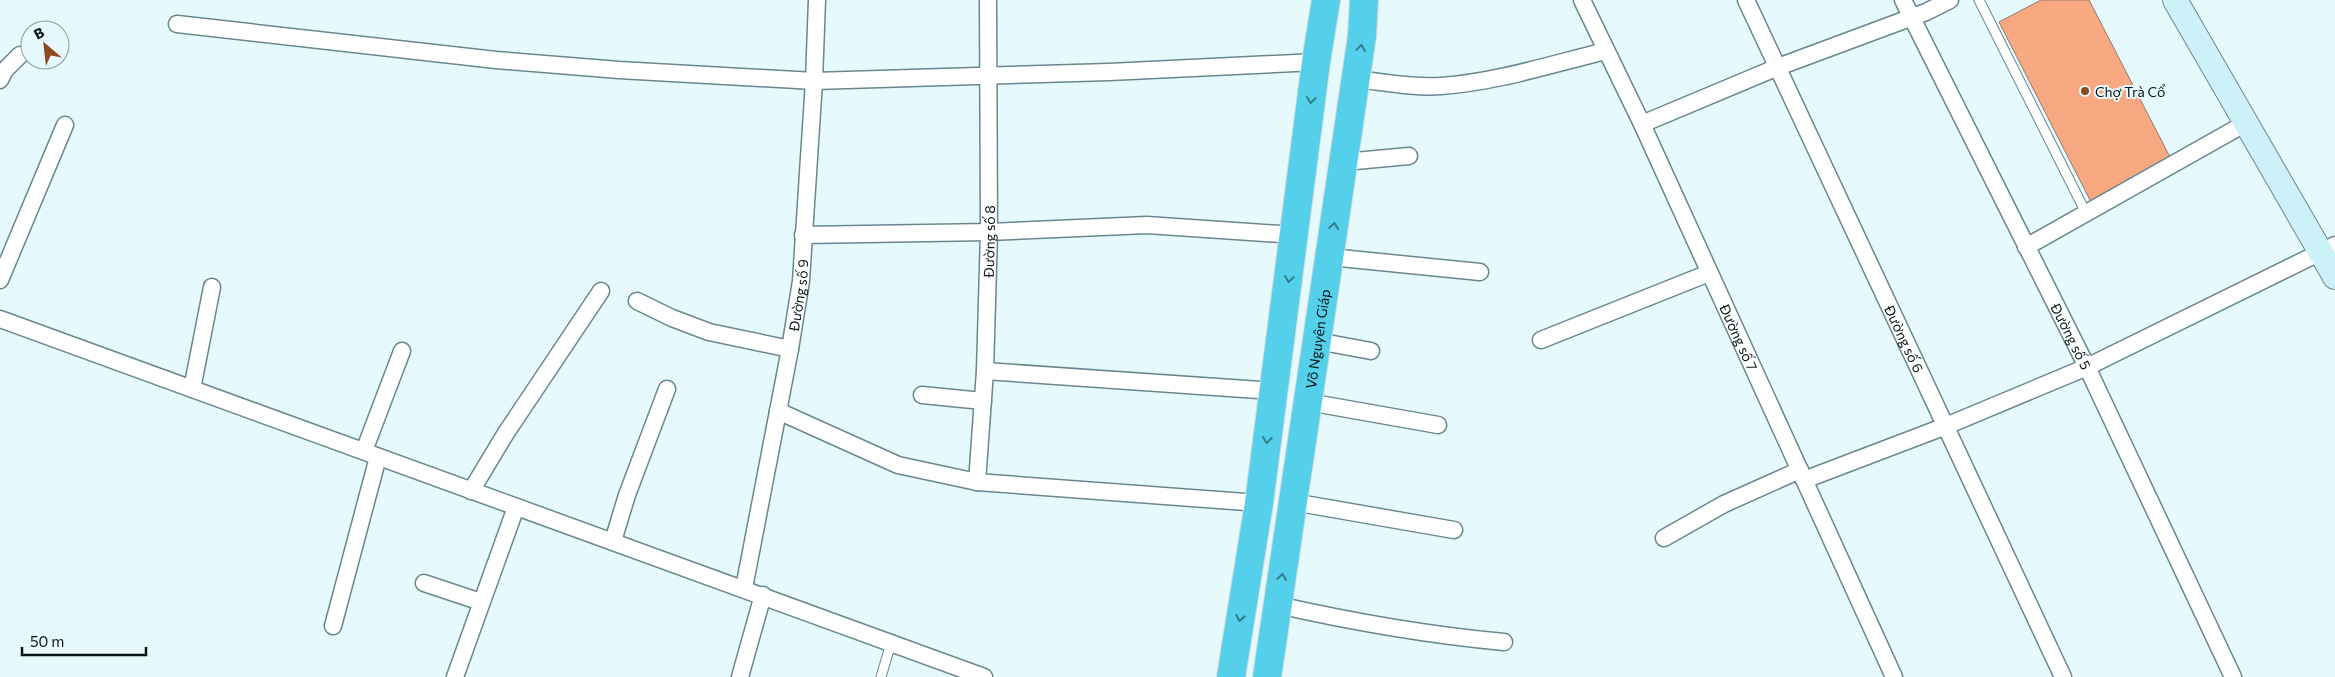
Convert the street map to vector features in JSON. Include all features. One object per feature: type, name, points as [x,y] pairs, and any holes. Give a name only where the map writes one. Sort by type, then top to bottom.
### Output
[{"type":"highway","points":[[1231,677],[1259,502],[1316,62],[1326,0]]},
{"type":"highway","name":"Võ Nguyên Giáp","points":[[1267,677],[1356,79],[1362,36],[1364,0]]},
{"type":"street","name":"Đường số 9","points":[[744,588],[790,350],[801,281],[814,81],[817,0]]},
{"type":"street","name":"Đường số 8","points":[[977,482],[984,370],[989,232],[988,0]]},
{"type":"street","name":"Đường số 7","points":[[1582,0],[1642,124],[1894,677]]},
{"type":"street","name":"Đường số 6","points":[[1746,0],[2063,677]]},
{"type":"street","name":"Đường số 5","points":[[1903,0],[2087,367],[2233,677]]},
{"type":"street","points":[[1642,124],[1778,67],[1911,18],[1950,0]]},
{"type":"street","points":[[2175,0],[2246,123],[2328,249],[2335,276]]},
{"type":"street","points":[[176,24],[496,60],[647,72],[814,81],[1316,62]]},
{"type":"street","points":[[1356,79],[1415,86],[1440,86],[1475,82],[1606,51]]},
{"type":"street","points":[[0,80],[5,70],[20,55]]},
{"type":"street","points":[[2026,247],[2246,123]]},
{"type":"street","points":[[0,280],[4,259],[65,124]]},
{"type":"street","points":[[1344,162],[1409,156]]},
{"type":"street","points":[[803,235],[989,232],[1148,225],[1295,235]]},
{"type":"street","points":[[1664,538],[1724,504],[1802,475],[1946,426],[2087,367],[2328,249]]},
{"type":"street","points":[[1330,257],[1480,272]]},
{"type":"street","points":[[1541,340],[1710,273]]},
{"type":"street","points":[[192,389],[212,287]]},
{"type":"street","points":[[471,491],[506,433],[601,291]]},
{"type":"street","points":[[636,301],[672,318],[710,332],[790,350]]},
{"type":"street","points":[[0,319],[471,491],[744,588],[984,677]]},
{"type":"street","points":[[1317,342],[1371,351]]},
{"type":"street","points":[[333,626],[371,454],[402,352]]},
{"type":"street","points":[[984,370],[1274,391]]},
{"type":"street","points":[[613,541],[627,495],[667,389]]},
{"type":"street","points":[[922,395],[982,402]]},
{"type":"street","points":[[1308,402],[1438,425]]},
{"type":"street","points":[[778,411],[898,465],[977,482],[1259,502]]},
{"type":"street","points":[[1293,502],[1454,530]]},
{"type":"street","points":[[454,677],[516,507]]},
{"type":"street","points":[[424,583],[481,602]]},
{"type":"street","points":[[740,677],[763,595]]},
{"type":"street","points":[[1278,605],[1347,621],[1430,634],[1504,642]]},
{"type":"lane","points":[[1979,0],[2086,213]]},
{"type":"lane","points":[[881,677],[891,643]]},
{"type":"building","name":"Chợ Trà Cổ","points":[[2041,0],[2089,0],[2172,161],[2091,202],[1999,22]]},
{"type":"place","name":"Chợ Trà Cổ","points":[[2085,91]]}]
